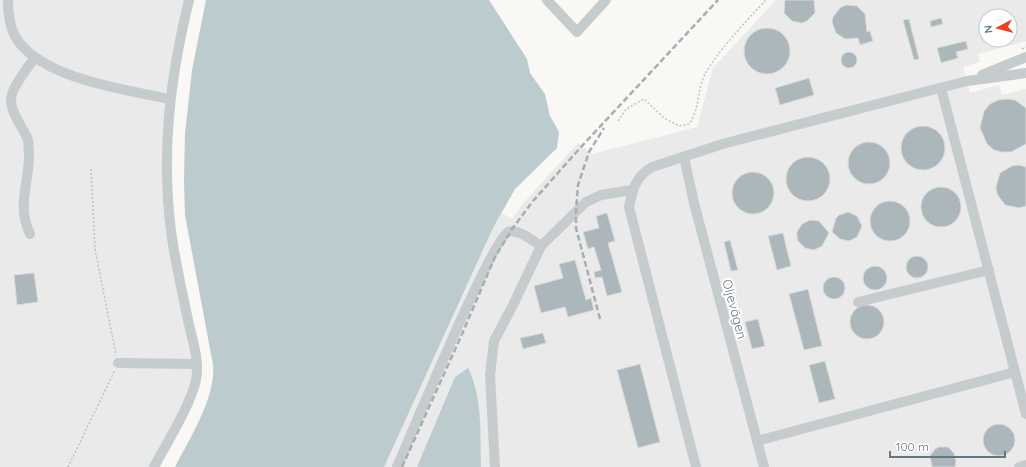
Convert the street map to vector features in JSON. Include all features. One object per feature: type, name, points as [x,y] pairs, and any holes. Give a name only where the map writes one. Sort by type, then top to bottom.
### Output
[{"type":"street","points":[[8,0],[10,23],[15,36],[28,52],[46,65],[67,73],[119,88],[170,99]]},
{"type":"street","points":[[154,467],[190,398],[196,380],[197,364],[171,231],[167,165],[170,99],[176,55],[189,0]]},
{"type":"street","points":[[547,0],[577,32],[606,0]]},
{"type":"street","points":[[30,234],[24,223],[22,208],[29,163],[28,140],[20,126],[14,108],[12,95],[36,57]]},
{"type":"street","points":[[696,467],[629,207],[632,190],[636,181],[643,172],[652,167],[726,143],[967,81],[1026,57]]},
{"type":"street","points":[[967,81],[1026,73]]},
{"type":"street","points":[[941,88],[1026,414]]},
{"type":"street","name":"Oljevägen","points":[[684,157],[694,203],[764,467]]},
{"type":"street","points":[[495,467],[490,375],[494,341],[513,306],[541,246],[586,202],[601,195],[632,190]]},
{"type":"street","points":[[397,467],[482,274],[501,240],[506,233],[519,233],[541,246]]},
{"type":"street","points":[[858,302],[989,270]]},
{"type":"street","points":[[118,363],[197,364]]},
{"type":"street","points":[[757,441],[1015,372]]},
{"type":"street","points":[[1019,467],[1026,465]]},
{"type":"path","points":[[618,121],[626,108],[644,99],[664,118],[678,126],[689,124],[696,115],[705,75],[723,50],[766,0]]},
{"type":"path","points":[[68,467],[112,380],[118,363],[114,337],[95,249],[91,169]]},
{"type":"shaded area","points":[[0,0],[189,0],[167,165],[196,380],[154,467],[0,467]]},
{"type":"shaded area","points":[[206,0],[489,0],[527,59],[530,73],[545,94],[550,116],[559,132],[557,148],[515,189],[493,228],[384,467],[175,467],[201,417],[213,377],[213,365],[185,215],[184,182],[185,133],[192,70]]},
{"type":"shaded area","points":[[776,0],[1026,0],[1026,41],[1018,43],[1018,8],[978,8],[978,48],[1000,48],[978,54],[980,62],[963,67],[970,93],[999,85],[1002,95],[1026,89],[1026,467],[384,467],[493,228],[502,213],[512,219],[525,201],[578,143],[592,154],[697,127],[713,68]]},
{"type":"shaded area","points":[[468,368],[476,392],[480,417],[481,467],[417,467],[455,377]]},
{"type":"building","points":[[785,0],[814,0],[815,13],[807,21],[802,23],[792,21],[784,13]]},
{"type":"building","points":[[846,5],[857,6],[865,14],[867,32],[870,31],[873,41],[860,45],[858,38],[845,39],[836,33],[832,22],[833,17],[840,8]]},
{"type":"building","points":[[941,18],[943,24],[931,27],[930,21]]},
{"type":"building","points":[[909,19],[919,59],[914,60],[903,20]]},
{"type":"building","points":[[762,28],[772,28],[780,32],[786,38],[790,46],[790,56],[786,64],[780,70],[772,74],[762,74],[754,70],[748,64],[744,56],[744,46],[748,38],[754,32]]},
{"type":"building","points":[[966,41],[968,49],[956,52],[958,58],[941,63],[937,48]]},
{"type":"building","points":[[849,52],[856,57],[857,60],[852,67],[849,68],[842,63],[841,60],[846,53]]},
{"type":"building","points":[[809,78],[814,95],[780,105],[775,88]]},
{"type":"building","points":[[998,100],[1015,100],[1026,108],[1026,144],[1011,152],[1002,152],[994,150],[987,144],[980,128],[984,111],[990,104]]},
{"type":"building","points":[[919,126],[927,126],[932,127],[939,132],[944,139],[944,157],[939,164],[932,169],[919,170],[911,167],[904,160],[901,152],[901,144],[904,136],[911,129]]},
{"type":"building","points":[[869,142],[884,148],[890,163],[884,178],[869,184],[854,178],[848,163],[854,148]]},
{"type":"building","points":[[804,157],[812,157],[817,158],[824,163],[829,170],[829,188],[824,195],[817,200],[804,201],[796,198],[789,191],[786,183],[786,175],[789,167],[796,160]]},
{"type":"building","points":[[1019,165],[1026,167],[1026,206],[1019,208],[1005,205],[997,194],[996,187],[1000,173],[1012,166]]},
{"type":"building","points":[[749,172],[757,172],[765,175],[771,181],[774,193],[771,205],[765,211],[757,214],[749,214],[741,211],[735,205],[732,197],[732,189],[735,181],[741,175]]},
{"type":"building","points":[[945,187],[952,190],[958,196],[961,207],[960,215],[952,224],[945,227],[937,227],[930,224],[922,215],[921,203],[924,196],[933,188]]},
{"type":"building","points":[[886,201],[894,201],[901,204],[907,210],[910,221],[907,232],[901,238],[894,241],[886,241],[879,238],[873,232],[870,225],[870,217],[873,210],[879,204]]},
{"type":"building","points":[[848,212],[857,216],[862,226],[857,237],[849,241],[840,239],[832,232],[836,218],[839,215]]},
{"type":"building","points":[[607,213],[615,241],[608,243],[622,292],[607,296],[602,277],[595,278],[594,272],[601,270],[594,247],[588,249],[583,232],[599,228],[596,216]]},
{"type":"building","points":[[810,220],[819,221],[829,233],[822,246],[814,250],[805,248],[798,241],[797,237],[797,232],[802,224]]},
{"type":"building","points":[[783,233],[791,266],[777,270],[768,236]]},
{"type":"building","points":[[730,240],[738,270],[731,271],[724,242]]},
{"type":"building","points":[[917,256],[925,259],[928,267],[925,275],[917,278],[909,275],[906,267],[909,259]]},
{"type":"building","points":[[575,260],[586,300],[591,298],[594,310],[568,317],[565,307],[541,313],[534,286],[563,278],[559,264]]},
{"type":"building","points":[[875,266],[884,269],[887,278],[884,287],[875,290],[866,287],[863,278],[866,269]]},
{"type":"building","points":[[34,273],[38,302],[17,305],[14,275]]},
{"type":"building","points":[[834,277],[842,280],[845,288],[842,296],[834,299],[826,296],[823,288],[826,280]]},
{"type":"building","points":[[808,289],[822,346],[804,350],[789,294]]},
{"type":"building","points":[[867,305],[879,310],[884,322],[879,334],[867,339],[855,334],[850,322],[855,310]]},
{"type":"building","points":[[758,319],[765,346],[752,349],[745,322]]},
{"type":"building","points":[[543,333],[546,343],[523,349],[520,338]]},
{"type":"building","points":[[825,361],[835,399],[819,403],[809,365]]},
{"type":"building","points":[[640,364],[660,442],[638,448],[617,370]]},
{"type":"building","points":[[996,424],[1002,424],[1012,431],[1015,440],[1014,446],[1008,453],[1002,456],[996,456],[986,449],[983,443],[983,437],[990,427]]},
{"type":"building","points":[[939,447],[948,447],[954,453],[956,461],[955,467],[932,467],[930,456],[935,449]]},
{"type":"railway","points":[[402,467],[495,257],[512,229],[533,201],[581,147],[718,0]]},
{"type":"railway","points":[[600,319],[576,228],[576,211],[578,185],[589,152],[604,128]]}]
